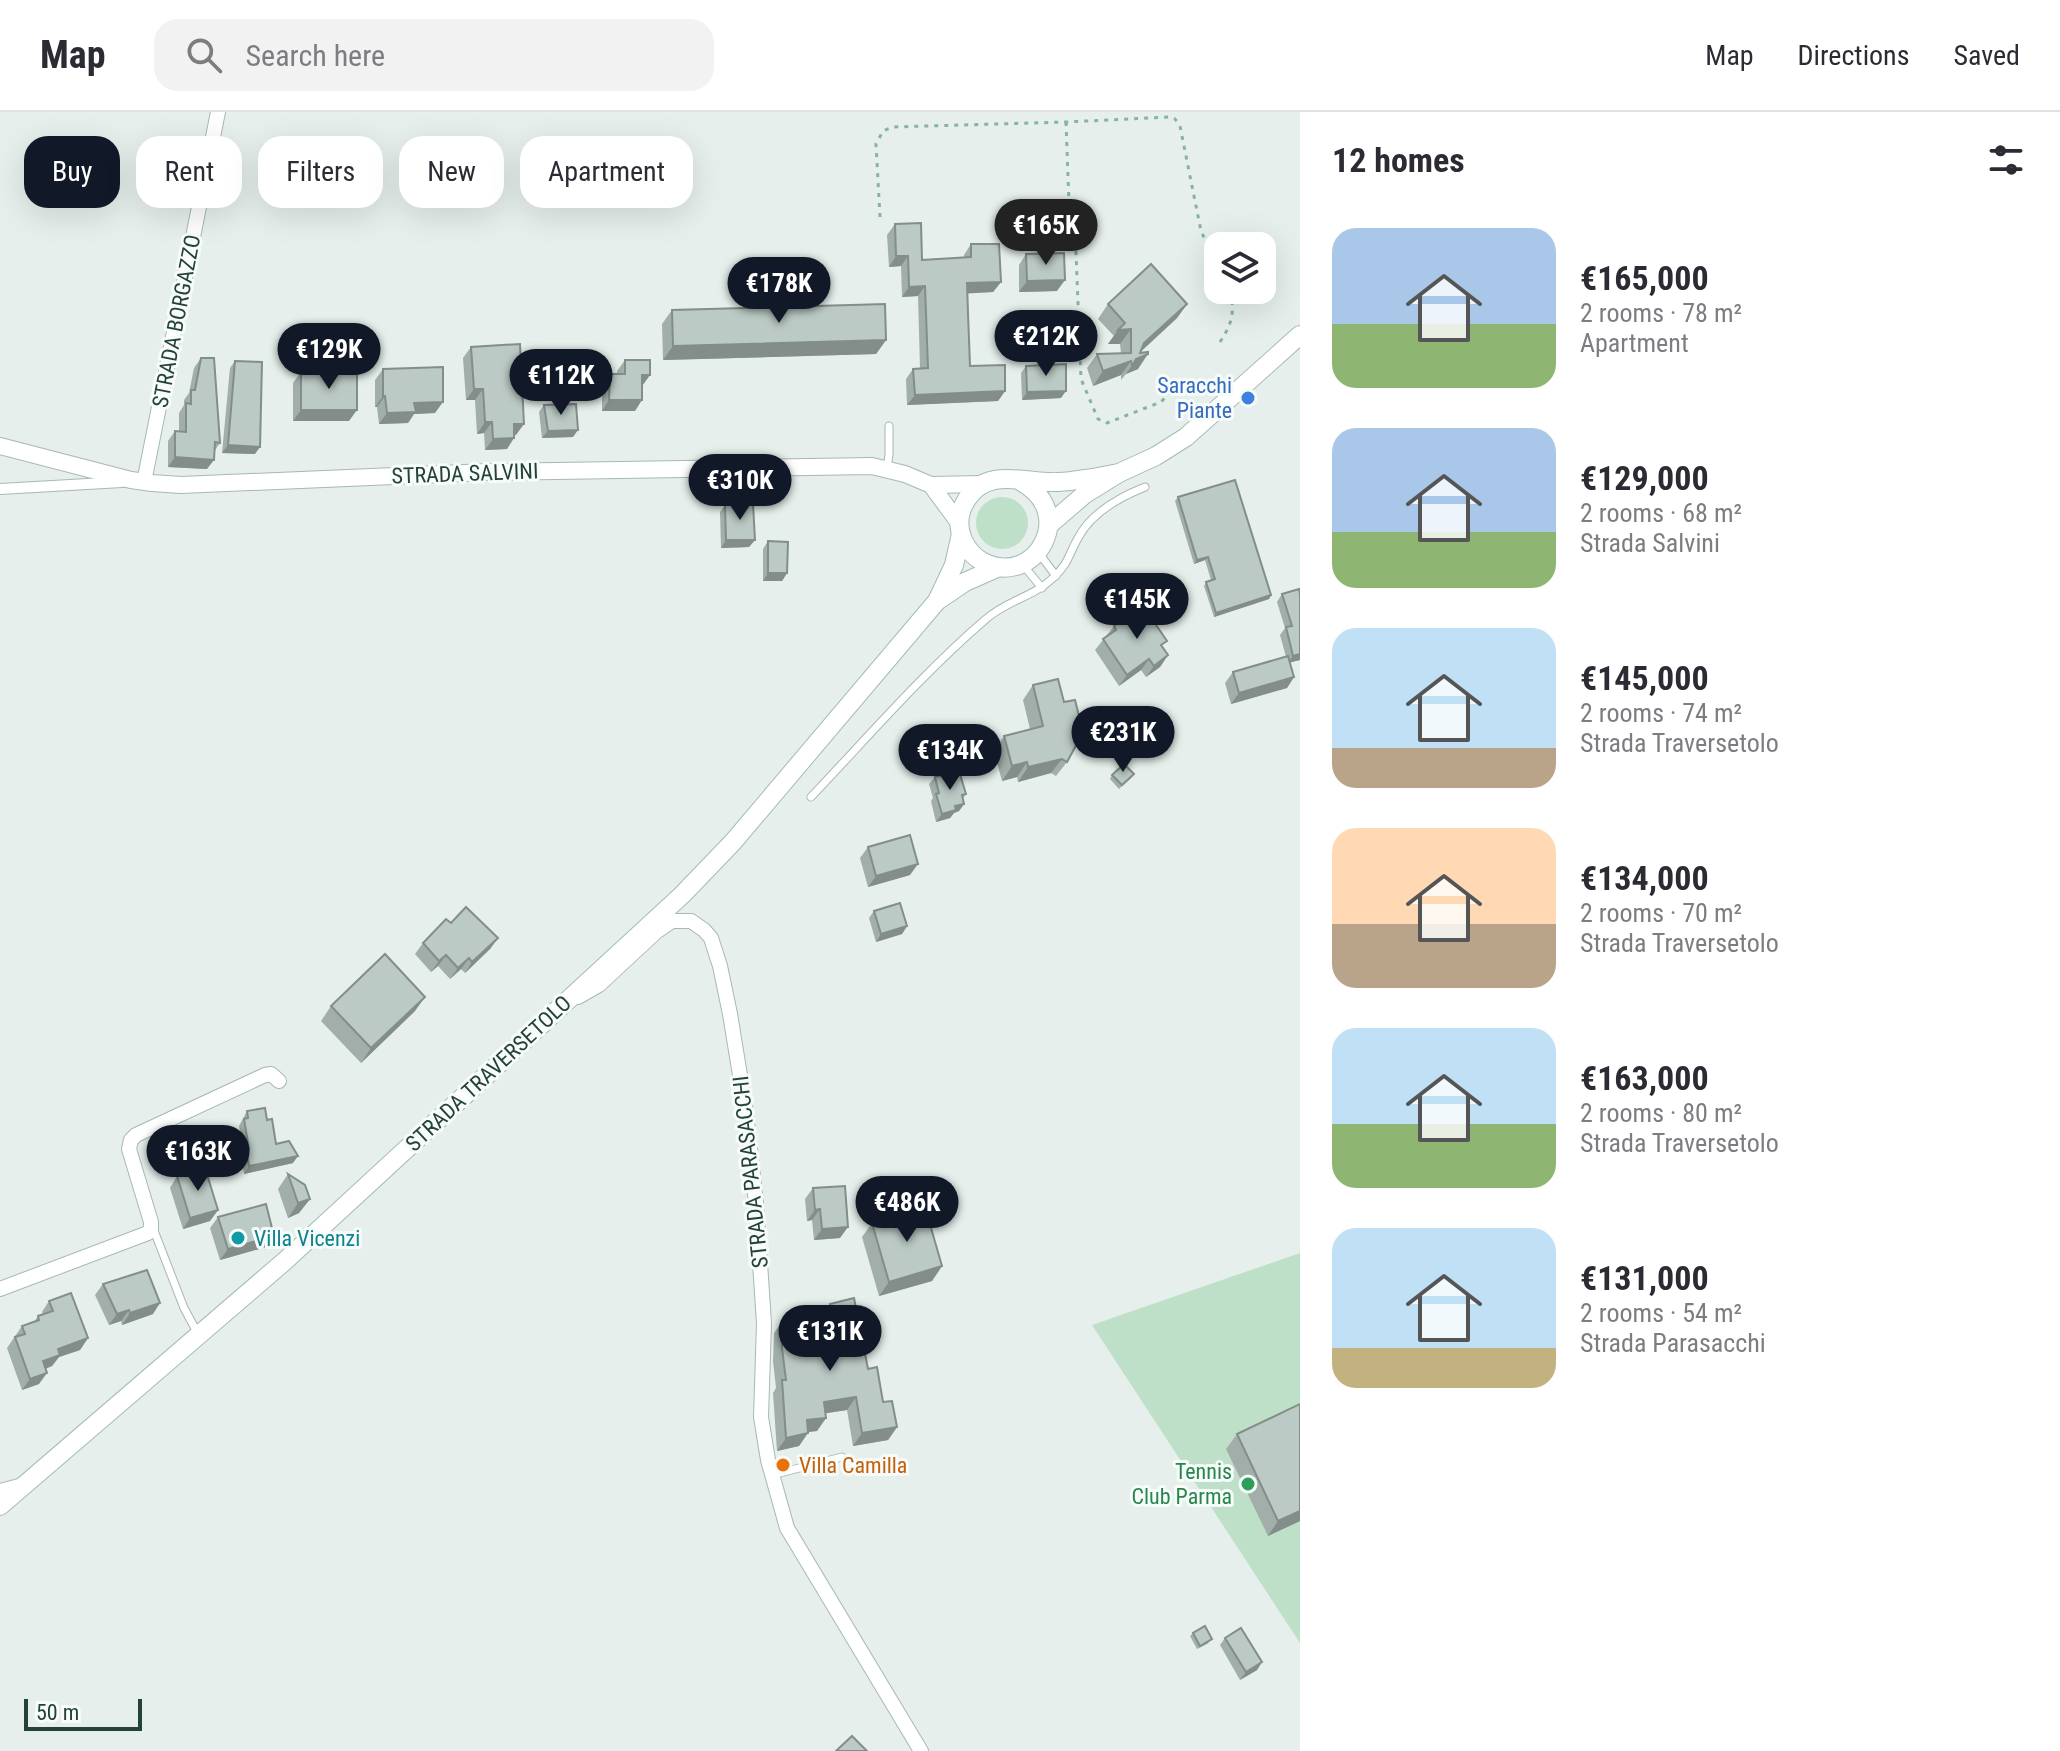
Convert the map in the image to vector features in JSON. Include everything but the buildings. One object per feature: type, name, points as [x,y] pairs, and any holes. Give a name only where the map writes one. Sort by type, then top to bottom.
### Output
[{"type":"main road","points":[[1049,525],[1085,494],[1186,437],[1300,335]]},
{"type":"main road","points":[[981,484],[1005,478],[1062,482],[1119,473]]},
{"type":"main road","points":[[1018,480],[1039,494],[1045,505],[1049,525],[1038,552]]},
{"type":"main road","name":"STRADA TRAVERSETOLO","points":[[0,1506],[286,1260],[682,895],[733,842],[937,601],[954,565],[964,503],[981,484]]},
{"type":"main road","points":[[960,528],[964,543],[978,559],[999,567]]},
{"type":"main road","name":"STRADA TRAVERSETOLO","points":[[937,601],[965,582],[999,567],[1021,564],[1038,552]]},
{"type":"street","name":"STRADA BORGAZZO","points":[[144,482],[218,112]]},
{"type":"street","name":"STRADA SALVINI","points":[[0,446],[144,482],[204,484],[411,474],[837,465],[887,468],[931,485],[981,484]]},
{"type":"street","points":[[0,489],[144,482]]},
{"type":"street","points":[[931,485],[960,528]]},
{"type":"street","name":"STRADA PARASACCHI","points":[[557,1009],[599,985],[672,921],[691,921],[711,938],[730,1014],[746,1112],[764,1323],[761,1417],[772,1475],[787,1528],[921,1751]]},
{"type":"street","points":[[0,1289],[148,1233],[151,1222],[129,1149],[131,1140],[265,1075],[271,1074],[279,1081]]},
{"type":"street","points":[[0,1491],[30,1481]]},
{"type":"lane","points":[[887,468],[889,426]]},
{"type":"lane","points":[[811,797],[985,619],[1005,604],[1042,588],[1056,576],[1066,565],[1089,521],[1145,487]]},
{"type":"lane","points":[[1038,552],[1056,576]]},
{"type":"lane","points":[[1021,564],[1042,588]]},
{"type":"lane","points":[[151,1222],[184,1308],[200,1335]]},
{"type":"lane","points":[[772,1475],[842,1457]]},
{"type":"path","points":[[880,217],[876,144],[883,131],[892,127],[1169,117],[1180,126],[1184,139],[1204,237]]},
{"type":"path","points":[[1066,122],[1070,230],[1076,253],[1082,385],[1098,419],[1107,423],[1161,402],[1169,393]]},
{"type":"path","points":[[1220,342],[1229,329],[1234,304]]},
{"type":"green space","points":[[1002,497],[1021,504],[1028,523],[1021,542],[1002,549],[983,542],[976,523],[983,504]]},
{"type":"green space","name":"Tennis Club Parma","points":[[1300,1253],[1300,1643],[1092,1325]]},
{"type":"place","name":"Saracchi Piante","points":[[1248,398]]},
{"type":"place","name":"Villa Vicenzi","points":[[238,1238]]},
{"type":"place","name":"Villa Camilla","points":[[783,1465]]},
{"type":"place","name":"Tennis Club Parma","points":[[1248,1484]]}]
